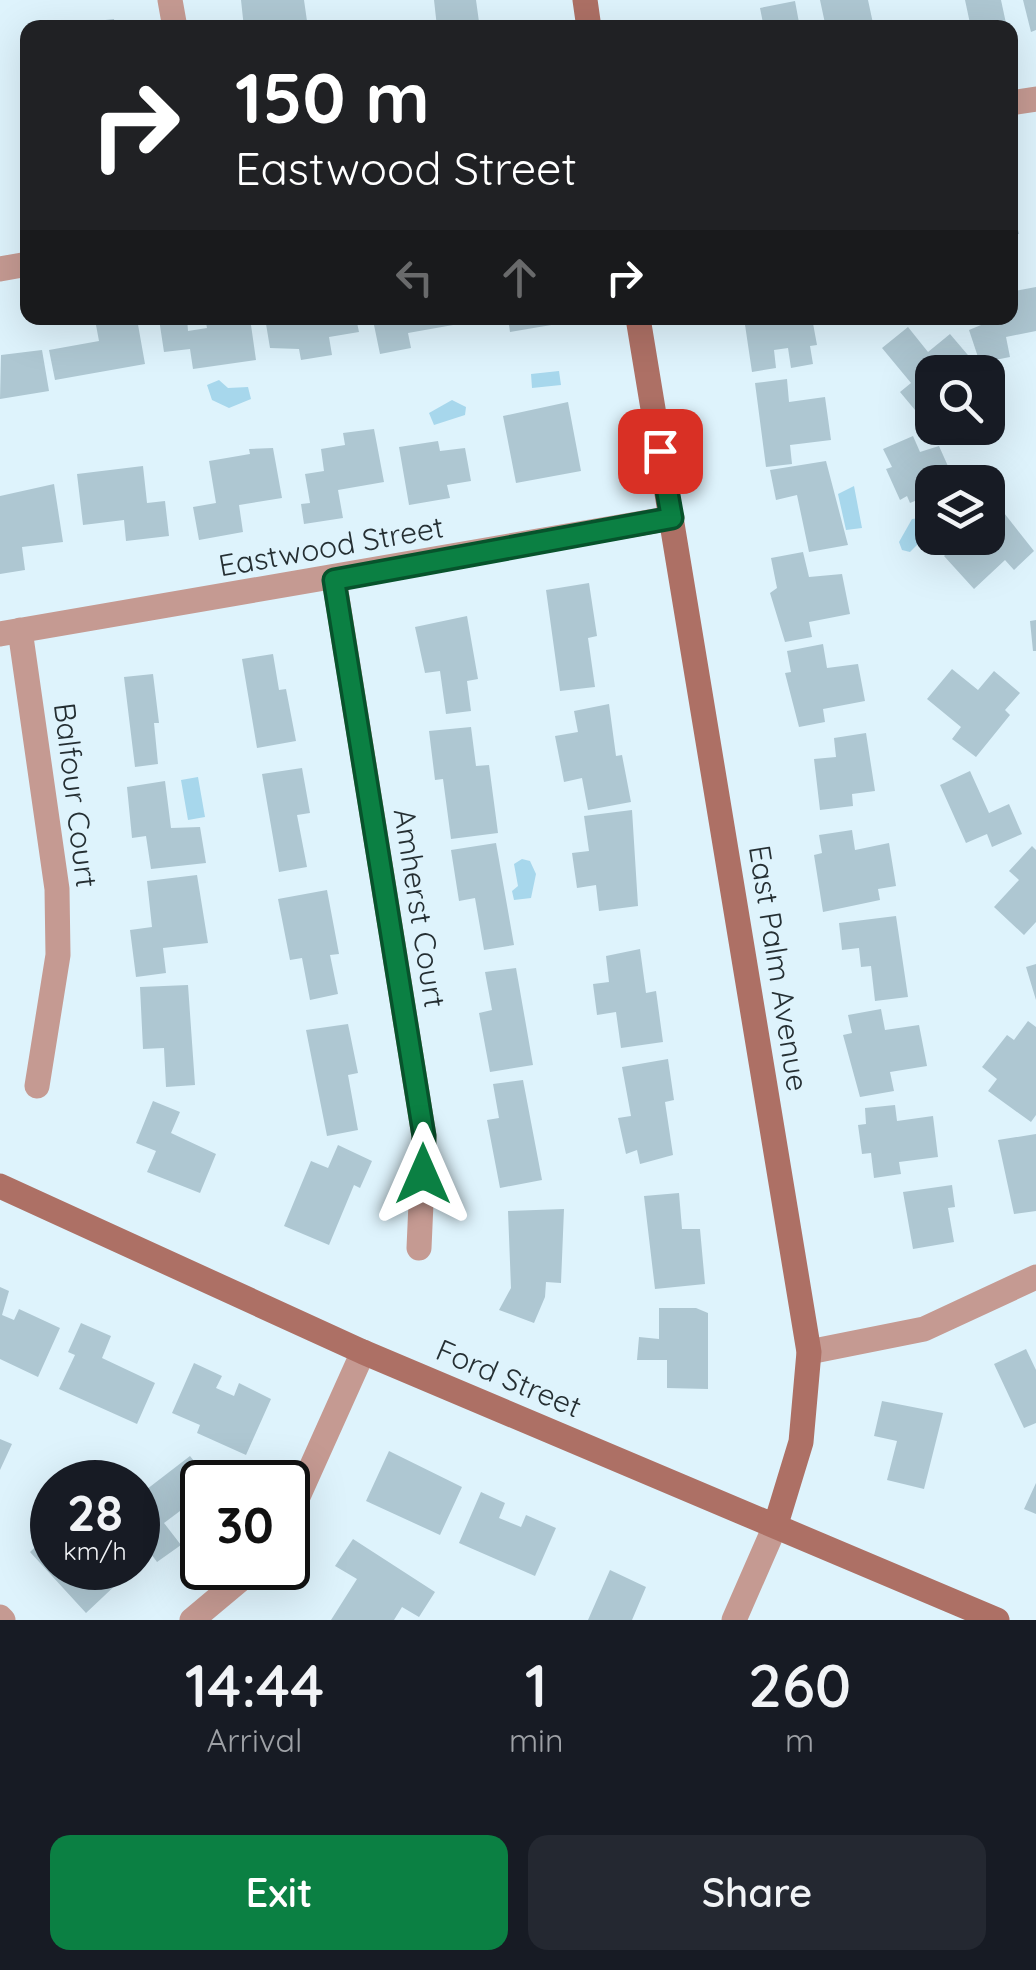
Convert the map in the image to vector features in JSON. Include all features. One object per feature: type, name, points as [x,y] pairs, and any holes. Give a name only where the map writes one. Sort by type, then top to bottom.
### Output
[{"type":"street","name":"East Palm Avenue","points":[[639,325],[809,1352],[802,1442],[776,1524],[734,1620]]},
{"type":"street","name":"Eastwood Street","points":[[10,632],[334,580],[672,518]]},
{"type":"street","name":"Amherst Court","points":[[334,580],[424,1136],[419,1248]]},
{"type":"street","name":"Balfour Court","points":[[10,632],[57,889],[58,956],[37,1086]]},
{"type":"street","name":"Ford Street","points":[[0,1186],[363,1352],[997,1620]]},
{"type":"street","points":[[809,1352],[924,1329],[1036,1277]]},
{"type":"street","points":[[310,1470],[363,1352]]},
{"type":"street","points":[[192,1620],[228,1590]]},
{"type":"water","points":[[559,371],[561,385],[532,388],[531,374]]},
{"type":"water","points":[[219,380],[228,388],[248,387],[251,399],[229,408],[212,400],[207,385]]},
{"type":"water","points":[[452,400],[466,407],[465,415],[434,425],[429,413]]},
{"type":"water","points":[[854,486],[862,528],[846,530],[838,494]]},
{"type":"water","points":[[915,519],[915,547],[910,552],[902,550],[899,542]]},
{"type":"water","points":[[198,777],[205,817],[188,820],[181,780]]},
{"type":"water","points":[[522,859],[530,861],[536,874],[531,898],[514,900],[512,891],[518,886],[514,864]]},
{"type":"building","points":[[241,0],[304,0],[307,20],[243,20]]},
{"type":"building","points":[[434,0],[476,0],[479,20],[436,20]]},
{"type":"building","points":[[820,0],[868,0],[872,20],[824,20]]},
{"type":"building","points":[[965,0],[1001,0],[1005,20],[969,20]]},
{"type":"building","points":[[1023,0],[1036,0],[1036,30],[1031,32]]},
{"type":"building","points":[[795,1],[799,20],[762,20],[760,8]]},
{"type":"building","points":[[1036,287],[1036,331],[1006,337],[1010,357],[977,355],[969,330],[981,325],[1018,325],[1018,290]]},
{"type":"building","points":[[96,325],[138,325],[145,364],[55,380],[49,350],[99,341]]},
{"type":"building","points":[[160,325],[188,325],[188,331],[207,328],[206,325],[251,325],[256,360],[193,369],[190,349],[164,352]]},
{"type":"building","points":[[266,325],[358,325],[359,332],[329,337],[332,355],[301,360],[299,349],[270,348]]},
{"type":"building","points":[[374,325],[453,325],[408,333],[411,348],[380,354]]},
{"type":"building","points":[[509,325],[551,325],[510,332]]},
{"type":"building","points":[[745,325],[813,325],[817,345],[810,346],[813,364],[791,368],[788,348],[774,350],[776,368],[752,372]]},
{"type":"building","points":[[908,327],[928,352],[950,334],[968,355],[915,355],[915,410],[900,392],[911,383],[882,348]]},
{"type":"building","points":[[42,350],[49,391],[0,399],[1,355]]},
{"type":"building","points":[[787,379],[789,402],[825,397],[831,440],[790,445],[792,464],[766,467],[755,383]]},
{"type":"building","points":[[568,402],[581,471],[516,483],[503,416]]},
{"type":"building","points":[[374,429],[384,482],[338,490],[343,518],[304,524],[301,504],[310,503],[305,474],[324,471],[321,449],[345,445],[343,433]]},
{"type":"building","points":[[913,436],[920,452],[939,446],[947,465],[915,465],[915,501],[910,503],[907,496],[900,500],[886,469],[892,467],[883,449]]},
{"type":"building","points":[[438,441],[440,451],[465,448],[471,481],[447,485],[450,498],[409,505],[399,447]]},
{"type":"building","points":[[273,448],[282,498],[239,505],[243,532],[199,540],[193,507],[216,503],[209,461],[250,454],[249,449]]},
{"type":"building","points":[[826,461],[848,545],[809,552],[797,495],[776,500],[770,470]]},
{"type":"building","points":[[143,466],[147,503],[165,501],[169,536],[126,541],[124,520],[83,525],[77,474]]},
{"type":"building","points":[[54,484],[63,542],[22,547],[25,570],[0,574],[0,496]]},
{"type":"building","points":[[1005,514],[1034,551],[1014,570],[1005,560],[974,589],[944,556],[1005,555]]},
{"type":"building","points":[[803,552],[809,577],[842,574],[850,614],[809,622],[812,637],[785,642],[770,593],[777,588],[771,558]]},
{"type":"building","points":[[589,583],[597,636],[588,638],[595,687],[560,691],[546,590]]},
{"type":"building","points":[[467,616],[478,679],[467,681],[471,711],[446,714],[440,671],[425,673],[415,627]]},
{"type":"building","points":[[1036,620],[1036,651],[1033,651],[1030,621]]},
{"type":"building","points":[[823,644],[827,668],[858,664],[865,701],[823,709],[825,722],[799,727],[785,673],[791,672],[787,651]]},
{"type":"building","points":[[273,654],[279,690],[286,689],[296,741],[257,748],[242,659]]},
{"type":"building","points":[[952,669],[978,690],[994,671],[1020,693],[1005,710],[1010,715],[976,757],[952,739],[961,727],[927,699]]},
{"type":"building","points":[[153,674],[159,723],[154,723],[158,764],[135,767],[124,677]]},
{"type":"building","points":[[609,704],[616,756],[622,755],[631,802],[588,810],[582,778],[564,782],[555,736],[578,732],[574,711]]},
{"type":"building","points":[[471,727],[476,766],[489,765],[498,833],[451,839],[443,779],[435,780],[429,731]]},
{"type":"building","points":[[866,733],[875,791],[852,794],[853,806],[820,810],[814,759],[836,757],[834,738]]},
{"type":"building","points":[[302,768],[310,813],[297,815],[307,867],[279,872],[262,774]]},
{"type":"building","points":[[970,771],[989,813],[1009,804],[1022,834],[992,847],[987,834],[966,843],[940,785]]},
{"type":"building","points":[[165,781],[171,828],[200,827],[206,863],[151,869],[146,836],[132,838],[127,787]]},
{"type":"building","points":[[632,810],[638,906],[599,911],[596,885],[577,888],[572,853],[589,851],[584,816]]},
{"type":"building","points":[[852,830],[855,850],[889,843],[896,886],[878,889],[880,900],[823,912],[814,855],[822,853],[819,835]]},
{"type":"building","points":[[496,843],[514,945],[484,950],[475,898],[459,901],[451,850]]},
{"type":"building","points":[[1032,846],[1036,850],[1036,922],[1024,935],[994,907],[1019,880],[1009,871]]},
{"type":"building","points":[[197,875],[208,943],[163,948],[166,973],[136,977],[130,930],[152,927],[147,881]]},
{"type":"building","points":[[327,890],[339,954],[330,955],[338,994],[310,1000],[302,958],[290,960],[278,899]]},
{"type":"building","points":[[896,916],[908,997],[875,1001],[871,966],[861,967],[859,948],[842,950],[839,923]]},
{"type":"building","points":[[640,949],[646,993],[656,991],[663,1042],[621,1048],[616,1012],[597,1015],[593,984],[609,982],[606,956]]},
{"type":"building","points":[[1036,964],[1036,1000],[1026,967]]},
{"type":"building","points":[[516,968],[533,1065],[490,1072],[479,1013],[492,1010],[485,972]]},
{"type":"building","points":[[188,985],[195,1085],[166,1087],[164,1048],[143,1049],[140,987]]},
{"type":"building","points":[[881,1009],[885,1030],[919,1025],[927,1066],[890,1072],[894,1091],[860,1097],[843,1035],[852,1033],[848,1015]]},
{"type":"building","points":[[1028,1021],[1036,1027],[1036,1115],[1031,1122],[988,1091],[997,1079],[982,1067],[1007,1035],[1014,1040]]},
{"type":"building","points":[[348,1024],[358,1073],[348,1075],[358,1130],[327,1136],[306,1030]]},
{"type":"building","points":[[668,1059],[674,1100],[665,1102],[673,1155],[640,1164],[637,1150],[626,1154],[618,1118],[631,1116],[622,1067]]},
{"type":"building","points":[[523,1080],[542,1180],[500,1188],[487,1120],[499,1118],[493,1084]]},
{"type":"building","points":[[153,1101],[180,1112],[171,1133],[216,1154],[200,1193],[147,1172],[156,1151],[136,1143]]},
{"type":"building","points":[[895,1105],[897,1121],[933,1116],[938,1157],[899,1162],[901,1174],[874,1178],[871,1153],[862,1154],[858,1125],[866,1124],[865,1108]]},
{"type":"building","points":[[1036,1134],[1036,1211],[1014,1214],[998,1140]]},
{"type":"building","points":[[338,1145],[372,1161],[360,1188],[354,1185],[329,1245],[284,1226],[311,1161],[328,1168]]},
{"type":"building","points":[[952,1185],[955,1207],[948,1208],[954,1242],[913,1249],[903,1192]]},
{"type":"building","points":[[679,1193],[682,1229],[700,1229],[705,1284],[655,1289],[644,1196]]},
{"type":"building","points":[[564,1209],[561,1283],[546,1282],[545,1297],[534,1323],[499,1310],[511,1288],[508,1211]]},
{"type":"building","points":[[0,1287],[9,1291],[2,1315],[14,1320],[19,1309],[60,1328],[38,1377],[0,1359]]},
{"type":"building","points":[[659,1308],[696,1308],[708,1313],[708,1389],[667,1388],[667,1360],[637,1360],[639,1337],[659,1339]]},
{"type":"building","points":[[81,1323],[111,1336],[102,1358],[155,1383],[137,1424],[59,1389],[75,1355],[68,1352]]},
{"type":"building","points":[[1026,1349],[1036,1370],[1036,1423],[1024,1428],[994,1364]]},
{"type":"building","points":[[194,1363],[222,1376],[216,1388],[234,1396],[239,1383],[271,1399],[246,1455],[197,1433],[200,1425],[172,1413]]},
{"type":"building","points":[[882,1401],[943,1413],[924,1489],[887,1480],[897,1441],[874,1436]]},
{"type":"building","points":[[0,1439],[12,1444],[0,1470]]},
{"type":"building","points":[[389,1451],[462,1487],[440,1535],[366,1501]]},
{"type":"building","points":[[180,1464],[180,1511],[164,1523],[180,1546],[160,1560],[160,1479]]},
{"type":"building","points":[[1036,1483],[1036,1514],[1024,1509]]},
{"type":"building","points":[[481,1492],[505,1503],[499,1518],[521,1527],[526,1515],[556,1528],[535,1576],[459,1543]]},
{"type":"building","points":[[353,1539],[435,1592],[419,1617],[402,1607],[394,1620],[331,1620],[357,1579],[335,1566]]},
{"type":"building","points":[[610,1570],[646,1587],[632,1620],[588,1620]]},
{"type":"building","points":[[65,1590],[110,1590],[86,1613]]},
{"type":"route","points":[[423,1174],[424,1136],[334,580],[672,518],[660,451]]}]
